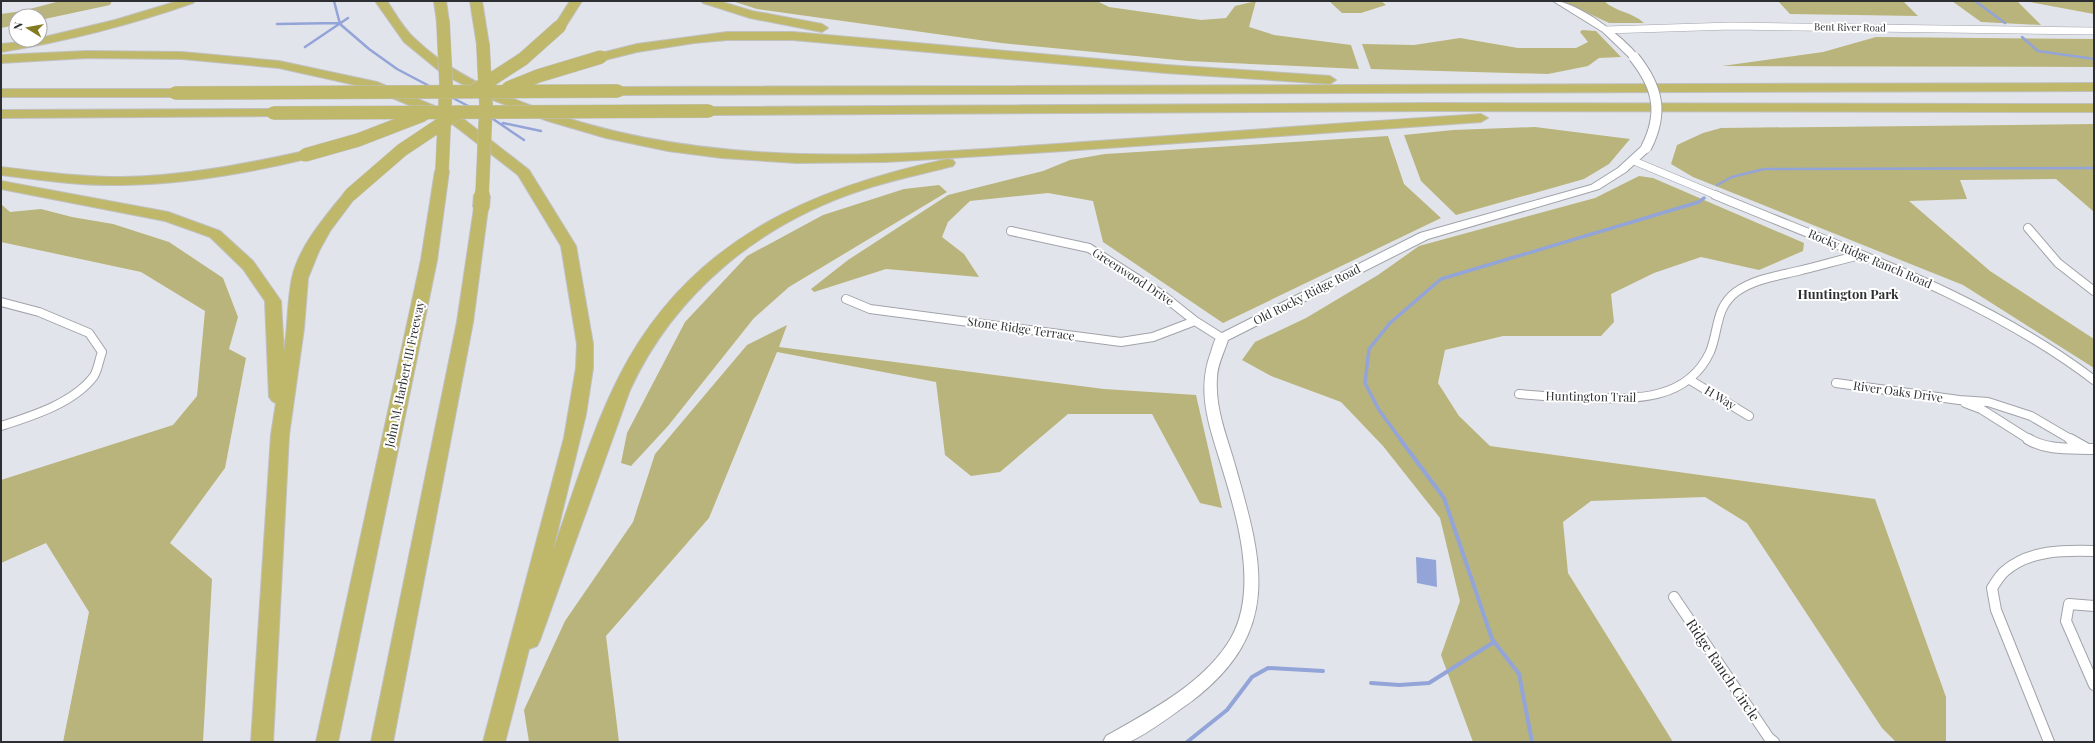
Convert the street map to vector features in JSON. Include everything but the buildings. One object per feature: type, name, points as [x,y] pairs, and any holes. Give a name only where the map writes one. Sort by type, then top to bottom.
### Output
[{"type":"highway","points":[[1,48],[95,30],[138,18],[189,1]]},
{"type":"highway","points":[[381,1],[388,15],[409,40],[431,58],[462,79],[510,103],[564,123],[618,138],[710,153],[790,159],[872,159],[1073,147],[1622,108]]},
{"type":"highway","name":"John M. Harbert III Freeway","points":[[327,742],[429,260],[442,171],[446,83],[443,22],[440,1]]},
{"type":"highway","points":[[382,742],[465,322],[481,208],[486,105],[483,45],[476,1]]},
{"type":"highway","points":[[1,171],[77,180],[150,180],[223,172],[306,155],[381,132],[458,99],[482,86],[523,59],[560,26],[576,1]]},
{"type":"highway","points":[[707,1],[743,13],[780,21],[902,39],[959,50]]},
{"type":"highway","points":[[262,742],[270,628],[280,434],[296,328],[300,278],[311,251],[324,229],[350,195],[411,142],[468,107],[538,76],[600,56],[686,40],[765,35],[959,50],[1166,69],[1500,88]]},
{"type":"highway","points":[[1,59],[116,53],[196,55],[284,65],[340,76],[414,98],[470,127],[513,161],[533,184],[560,226],[573,259],[582,296],[586,348],[580,398],[568,455],[496,735]]},
{"type":"highway","points":[[1,93],[1164,91],[1500,88],[2094,87]]},
{"type":"highway","points":[[1,114],[1409,107],[2094,108]]},
{"type":"highway","points":[[496,735],[614,406],[635,360],[647,341],[682,296],[728,256],[756,235],[807,207],[856,187],[933,166],[1073,147]]},
{"type":"highway","points":[[1,185],[168,217],[215,234],[248,265],[273,301],[280,434]]},
{"type":"street","name":"Old Rocky Ridge Road","points":[[1222,338],[1424,236],[1595,187],[1634,161],[1646,148],[1655,130],[1658,106],[1649,78],[1634,57],[1606,30],[1557,1]]},
{"type":"street","name":"Bent River Road","points":[[1606,30],[1731,26],[2094,31]]},
{"type":"street","name":"Rocky Ridge Ranch Road","points":[[1634,161],[1936,287],[2008,321],[2048,346],[2094,380]]},
{"type":"street","points":[[2028,228],[2040,247],[2062,268],[2094,291]]},
{"type":"street","name":"Greenwood Drive","points":[[1011,231],[1089,248],[1161,294],[1195,321],[1222,338]]},
{"type":"street","name":"Huntington Trail","points":[[1519,394],[1551,397],[1630,400],[1654,396],[1690,380],[1700,368],[1710,351],[1717,318],[1724,303],[1735,292],[1755,281],[1860,255]]},
{"type":"street","name":"Stone Ridge Terrace","points":[[846,299],[870,308],[1120,342],[1153,337],[1195,321]]},
{"type":"street","points":[[1,302],[39,312],[89,333],[102,352],[94,375],[70,397],[25,419],[1,426]]},
{"type":"street","points":[[1112,742],[1163,713],[1212,674],[1234,648],[1248,609],[1253,585],[1250,562],[1240,511],[1213,411],[1210,378],[1222,338]]},
{"type":"street","name":"H Way","points":[[1690,380],[1749,416]]},
{"type":"street","name":"River Oaks Drive","points":[[1836,383],[1959,400],[1988,402],[2031,416],[2090,449]]},
{"type":"street","name":"River Oaks Drive","points":[[1959,400],[1981,410],[2038,445],[2049,448],[2090,449]]},
{"type":"street","points":[[2049,742],[1996,610],[1992,588],[2005,572],[2023,561],[2041,554],[2074,550],[2094,551]]},
{"type":"street","name":"Ridge Ranch Circle","points":[[1674,597],[1769,738],[1774,742]]},
{"type":"street","points":[[2094,606],[2069,604],[2066,621],[2094,685]]},
{"type":"shaded area","points":[[60,1],[112,1],[110,5],[48,18],[48,8],[33,8]]},
{"type":"shaded area","points":[[732,1],[1097,1],[1109,7],[1201,20],[1226,18],[1235,6],[1256,1],[1249,27],[1274,35],[1351,45],[1359,69],[1188,61],[1001,43],[757,9]]},
{"type":"shaded area","points":[[1329,1],[1381,1],[1386,5],[1361,13],[1342,13]]},
{"type":"shaded area","points":[[1562,1],[1604,1],[1614,8],[1634,16],[1644,23],[1609,23]]},
{"type":"shaded area","points":[[1778,1],[1903,1],[1918,16],[1790,14]]},
{"type":"shaded area","points":[[1952,1],[2094,1],[2094,14],[2030,2],[2018,2],[2041,25],[1981,22]]},
{"type":"shaded area","points":[[8,13],[8,27],[1,28],[1,14]]},
{"type":"shaded area","points":[[1582,30],[1596,31],[1621,57],[1599,58],[1588,66],[1548,74],[1371,69],[1362,44],[1414,45],[1460,38],[1518,48],[1576,48],[1588,42],[1580,32]]},
{"type":"shaded area","points":[[1876,37],[2094,39],[2094,67],[1722,66],[1823,52]]},
{"type":"shaded area","points":[[2094,124],[2094,212],[2056,179],[1960,180],[1967,199],[1909,201],[1990,271],[2094,339],[2094,368],[1963,285],[1693,177],[1671,164],[1677,145],[1703,133],[1721,128]]},
{"type":"shaded area","points":[[1535,127],[1630,139],[1609,164],[1584,179],[1456,215],[1421,181],[1404,135],[1453,130]]},
{"type":"shaded area","points":[[1388,136],[1404,184],[1441,218],[1223,323],[1103,242],[1093,201],[1048,193],[970,201],[948,222],[942,237],[964,254],[979,277],[886,269],[814,292],[811,289],[848,260],[948,195],[1043,171],[1070,160],[1105,154]]},
{"type":"shaded area","points":[[1639,176],[1653,178],[1804,243],[1803,251],[1759,270],[1701,257],[1654,273],[1611,294],[1614,322],[1601,336],[1503,336],[1445,350],[1438,383],[1459,416],[1490,446],[1875,499],[1946,697],[1946,742],[1896,742],[1882,728],[1747,523],[1705,497],[1591,501],[1563,522],[1568,573],[1673,742],[1473,742],[1441,655],[1460,601],[1440,518],[1383,446],[1341,402],[1271,376],[1242,360],[1255,342],[1306,318],[1378,275],[1419,246],[1595,198]]},
{"type":"shaded area","points":[[939,185],[947,192],[789,287],[754,318],[668,426],[631,466],[621,463],[627,433],[685,322],[747,256],[823,215],[904,189]]},
{"type":"shaded area","points":[[1,204],[10,212],[41,209],[72,217],[113,224],[169,242],[223,278],[238,317],[229,349],[246,358],[225,468],[170,543],[212,579],[203,742],[63,742],[89,612],[46,543],[1,563],[1,480],[173,425],[197,396],[205,311],[141,272],[1,242]]},
{"type":"shaded area","points":[[787,325],[779,347],[1104,389],[1196,395],[1222,508],[1200,503],[1152,414],[1068,414],[1000,472],[971,476],[945,455],[936,382],[777,352],[709,518],[606,636],[619,742],[529,742],[524,710],[565,621],[633,522],[655,454],[747,345]]},
{"type":"water","points":[[1416,557],[1436,560],[1437,587],[1417,583]]},
{"type":"waterway","points":[[334,1],[340,23]]},
{"type":"waterway","points":[[1975,1],[2005,23]]},
{"type":"waterway","points":[[340,23],[348,18]]},
{"type":"waterway","points":[[277,24],[339,23]]},
{"type":"waterway","points":[[305,47],[340,23]]},
{"type":"waterway","points":[[340,23],[369,49],[397,69],[433,88]]},
{"type":"waterway","points":[[2022,37],[2038,51],[2094,59]]},
{"type":"waterway","points":[[451,97],[472,108]]},
{"type":"waterway","points":[[490,117],[524,140]]},
{"type":"waterway","points":[[503,123],[541,131]]},
{"type":"waterway","points":[[1717,185],[1732,177],[1764,169],[2094,168]]},
{"type":"waterway","points":[[1401,440],[1379,410],[1365,383],[1369,349],[1390,323],[1441,279],[1699,202],[1704,198]]},
{"type":"waterway","points":[[1400,439],[1444,498],[1492,639],[1519,674],[1532,742]]},
{"type":"waterway","points":[[1371,683],[1399,685],[1429,683],[1494,642]]},
{"type":"waterway","points":[[1187,742],[1227,710],[1252,677],[1268,668],[1323,671]]},
{"type":"district","name":"Huntington Park","points":[[1848,294]]}]
